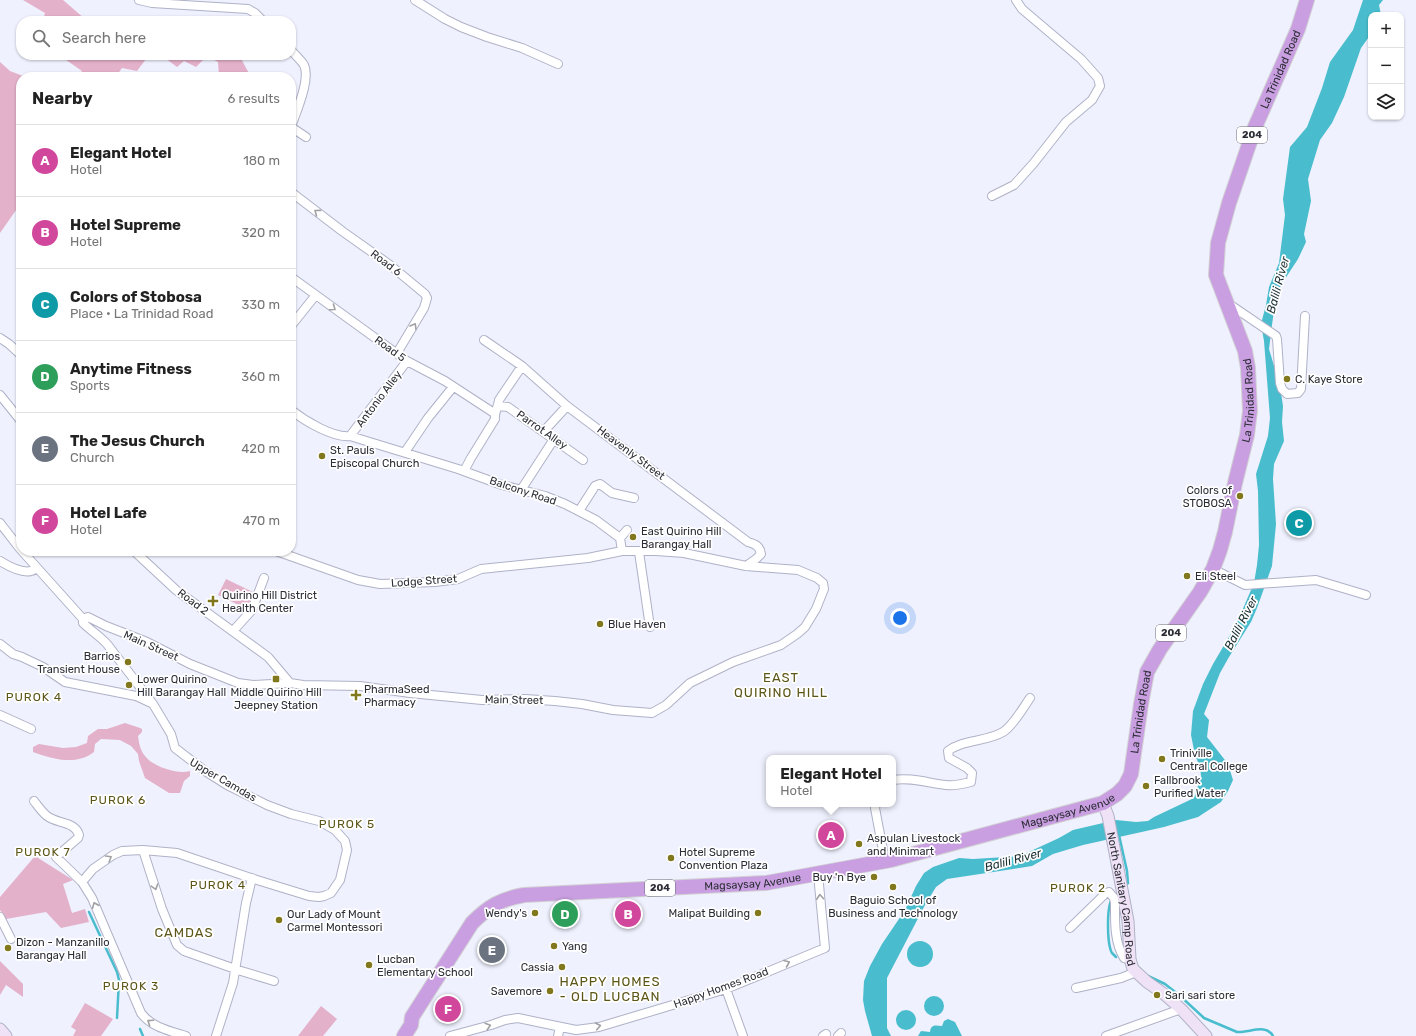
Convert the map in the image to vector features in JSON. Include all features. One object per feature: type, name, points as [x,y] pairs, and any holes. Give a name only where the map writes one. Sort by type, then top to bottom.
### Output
[{"type":"highway","name":"La Trinidad Road","points":[[1131,774],[1147,672],[1160,649],[1200,592],[1213,569],[1225,532],[1247,435],[1250,411],[1248,368],[1245,352],[1216,275],[1218,243],[1229,203],[1255,127],[1298,29],[1307,0]]},
{"type":"highway","name":"Magsaysay Avenue","points":[[404,1036],[411,1025],[412,1017],[472,923],[485,910],[501,901],[524,895],[766,883],[885,861],[928,851],[1103,803],[1117,794],[1125,786],[1131,774]]},
{"type":"highway","name":"Magsaysay Avenue","points":[[393,1036],[404,1021],[412,1017]]},
{"type":"street","points":[[139,0],[152,3],[248,9],[257,16]]},
{"type":"street","points":[[415,0],[462,27],[522,48],[558,64]]},
{"type":"street","points":[[992,196],[1012,187],[1020,180],[1066,122],[1092,100],[1100,86],[1098,78],[1081,59],[1022,9],[1016,0]]},
{"type":"street","points":[[296,56],[306,70],[306,77],[302,96],[296,113]]},
{"type":"street","points":[[296,130],[306,137]]},
{"type":"street","name":"Road 6","points":[[296,196],[422,290],[427,298],[424,308],[397,353]]},
{"type":"street","name":"Road 5","points":[[296,280],[315,296],[397,353],[407,362],[496,409]]},
{"type":"street","points":[[296,320],[315,296]]},
{"type":"street","points":[[1228,308],[1232,306],[1237,308],[1247,317],[1275,335],[1277,339],[1280,383],[1282,389],[1287,394],[1298,394],[1301,392],[1303,380],[1305,316]]},
{"type":"street","points":[[0,338],[16,350]]},
{"type":"street","name":"Heavenly Street","points":[[484,340],[522,366],[567,406],[748,542],[756,544],[760,549],[760,554],[746,566]]},
{"type":"street","name":"Antonio Alley","points":[[350,436],[407,362]]},
{"type":"street","points":[[464,471],[495,419],[498,400],[522,366]]},
{"type":"street","points":[[405,452],[428,418],[453,387]]},
{"type":"street","points":[[0,395],[16,415]]},
{"type":"street","points":[[544,431],[567,406]]},
{"type":"street","name":"Parrot Alley","points":[[496,409],[508,407],[583,460]]},
{"type":"street","name":"Balcony Road","points":[[296,413],[326,431],[345,437],[350,436],[405,452],[502,485],[545,496],[596,520],[620,538]]},
{"type":"street","points":[[521,490],[554,439]]},
{"type":"street","points":[[579,511],[595,486],[600,484],[612,493],[634,498]]},
{"type":"street","name":"Upper Camdas","points":[[0,523],[16,544]]},
{"type":"street","points":[[627,530],[620,538],[622,551],[684,553],[746,566]]},
{"type":"street","name":"Lodge Street","points":[[290,556],[358,580],[380,584],[458,580],[481,569],[588,558],[622,551]]},
{"type":"street","points":[[638,552],[650,627]]},
{"type":"street","name":"Upper Camdas","points":[[26,556],[83,619],[83,623],[99,635],[107,644],[153,704],[171,734],[175,748],[186,758],[227,784],[267,805],[291,814],[319,821],[335,830],[345,841],[347,850],[340,880],[331,892],[324,896],[309,896],[252,878]]},
{"type":"street","name":"Road 2","points":[[139,556],[176,590],[268,658],[290,683]]},
{"type":"street","points":[[0,561],[20,570],[31,571],[37,568]]},
{"type":"street","name":"Main Street","points":[[83,619],[88,617],[106,626],[147,642],[196,667],[238,683],[253,685],[290,683],[318,686],[360,686],[410,693],[482,700],[525,699],[555,701],[613,710],[652,713],[666,705],[690,683],[701,677],[733,662],[781,645],[797,634],[810,620],[824,592],[823,583],[810,574],[798,570],[746,566]]},
{"type":"street","points":[[1213,569],[1245,585],[1316,580],[1366,595]]},
{"type":"street","points":[[233,631],[252,610],[264,578]]},
{"type":"street","points":[[0,644],[13,654],[43,667],[65,682],[136,696],[153,704]]},
{"type":"street","points":[[896,780],[911,780],[947,785],[960,785],[971,782],[972,773],[967,768],[949,758],[948,751],[955,746],[1004,732],[1030,698]]},
{"type":"street","points":[[0,715],[31,729]]},
{"type":"street","points":[[34,801],[45,815],[74,827],[78,832],[78,838],[56,857],[82,882],[92,898],[145,1020],[156,1026],[186,1036]]},
{"type":"street","name":"North Sanitary Camp Road","points":[[1103,803],[1109,820],[1128,921],[1130,959],[1136,972],[1164,994],[1206,1036]]},
{"type":"street","points":[[875,807],[885,861]]},
{"type":"street","points":[[82,882],[93,869],[113,855],[122,851],[143,850],[177,853],[252,878],[246,903],[236,969],[228,1002],[216,1036]]},
{"type":"street","points":[[143,850],[162,909],[177,945],[184,951],[274,982]]},
{"type":"street","name":"Happy Homes Road","points":[[450,1036],[504,1020],[518,1018],[576,1030],[599,1027],[726,988],[825,948],[818,874]]},
{"type":"street","points":[[1070,928],[1106,893],[1109,892],[1112,894],[1115,903],[1120,952],[1124,958],[1130,959]]},
{"type":"street","points":[[0,917],[11,939]]},
{"type":"street","points":[[1076,988],[1121,978],[1136,972]]},
{"type":"street","points":[[726,988],[743,1036]]},
{"type":"street","points":[[1106,1036],[1181,1010]]},
{"type":"street","points":[[558,1036],[560,1027]]},
{"type":"street","points":[[0,1029],[6,1036]]},
{"type":"shaded area","points":[[23,0],[63,0],[82,16],[44,16],[45,13]]},
{"type":"shaded area","points":[[66,60],[145,60],[137,71],[122,68],[119,72],[81,72]]},
{"type":"shaded area","points":[[168,60],[203,60],[196,67],[184,61],[177,67]]},
{"type":"shaded area","points":[[214,60],[242,60],[248,72],[219,72],[218,62]]},
{"type":"shaded area","points":[[0,62],[10,71],[16,73],[16,210],[0,233]]},
{"type":"shaded area","points":[[226,579],[255,593],[247,609],[218,595]]},
{"type":"shaded area","points":[[125,723],[142,729],[142,732],[138,736],[139,744],[148,760],[172,771],[190,771],[190,776],[184,781],[180,793],[169,793],[145,778],[138,754],[131,746],[120,740],[101,739],[95,744],[94,752],[80,759],[56,759],[33,752],[33,747],[39,744],[63,748],[76,747],[87,743],[88,736],[98,729],[107,729]]},
{"type":"shaded area","points":[[35,856],[73,880],[63,884],[72,913],[85,909],[89,922],[61,928],[46,912],[6,919],[0,910],[0,897]]},
{"type":"shaded area","points":[[0,961],[23,984],[23,997],[6,985],[0,995]]},
{"type":"shaded area","points":[[85,1003],[113,1019],[101,1036],[73,1036],[76,1030],[71,1027]]},
{"type":"shaded area","points":[[321,1006],[337,1019],[323,1036],[298,1036]]},
{"type":"water","name":"Balili River","points":[[1363,0],[1383,0],[1379,5],[1380,12],[1368,12],[1368,38],[1361,48],[1344,97],[1332,123],[1320,140],[1308,179],[1311,201],[1304,234],[1306,242],[1298,259],[1281,285],[1275,303],[1269,349],[1280,386],[1283,406],[1282,422],[1284,441],[1274,464],[1273,479],[1276,524],[1272,566],[1251,622],[1220,673],[1204,714],[1209,720],[1207,737],[1228,764],[1233,780],[1228,791],[1221,802],[1198,817],[1164,827],[1083,845],[1053,854],[1032,866],[947,879],[936,887],[925,905],[887,978],[887,1028],[891,1036],[872,1036],[863,1000],[864,981],[882,944],[905,910],[924,873],[933,867],[959,858],[973,859],[1020,856],[1073,830],[1116,820],[1136,822],[1148,821],[1194,798],[1201,776],[1191,735],[1193,711],[1203,684],[1213,664],[1236,625],[1254,583],[1257,565],[1259,545],[1258,491],[1256,474],[1268,436],[1270,418],[1264,341],[1261,324],[1269,287],[1279,263],[1285,215],[1283,199],[1290,147],[1307,127],[1330,62],[1353,30]]},
{"type":"water","points":[[920,941],[929,945],[933,954],[929,963],[920,967],[911,963],[907,954],[911,945]]},
{"type":"water","points":[[934,996],[941,999],[944,1006],[941,1013],[934,1016],[927,1013],[924,1006],[927,999]]},
{"type":"water","points":[[906,1010],[913,1013],[916,1020],[913,1027],[906,1030],[899,1027],[896,1020],[899,1013]]},
{"type":"water","points":[[948,1019],[955,1022],[962,1036],[918,1036],[921,1031],[930,1032],[933,1026],[942,1026],[944,1021]]},
{"type":"waterway","points":[[1119,835],[1127,871],[1128,883],[1125,886]]},
{"type":"waterway","points":[[1113,897],[1109,908],[1108,933],[1110,948],[1116,957]]},
{"type":"waterway","points":[[89,912],[117,972],[119,980],[117,1018]]},
{"type":"waterway","points":[[1146,975],[1165,984],[1204,1018],[1237,1032],[1262,1029],[1270,1032],[1273,1036]]},
{"type":"waterway","points":[[140,1029],[143,1036]]},
{"type":"place","name":"C. Kaye Store","points":[[1287,379]]},
{"type":"place","name":"St. Pauls Episcopal Church","points":[[322,456]]},
{"type":"place","name":"Colors of STOBOSA","points":[[1240,496]]},
{"type":"place","name":"Colors of Stobosa","points":[[1299,523]]},
{"type":"place","name":"East Quirino Hill Barangay Hall","points":[[633,537]]},
{"type":"place","name":"Eli Steel","points":[[1187,576]]},
{"type":"place","name":"Quirino Hill District Health Center","points":[[213,601]]},
{"type":"place","name":"Blue Haven","points":[[600,624]]},
{"type":"place","name":"Barrios Transient House","points":[[128,662]]},
{"type":"place","name":"Middle Quirino Hill Jeepney Station","points":[[276,679]]},
{"type":"place","name":"Lower Quirino Hill Barangay Hall","points":[[129,685]]},
{"type":"place","name":"PharmaSeed Pharmacy","points":[[356,695]]},
{"type":"place","name":"Triniville Central College","points":[[1162,759]]},
{"type":"place","name":"Fallbrook Purified Water","points":[[1146,786]]},
{"type":"place","name":"Elegant Hotel","points":[[831,835]]},
{"type":"place","name":"Aspulan Livestock and Minimart","points":[[859,844]]},
{"type":"place","name":"Hotel Supreme Convention Plaza","points":[[671,858]]},
{"type":"place","name":"Buy 'n Bye","points":[[874,877]]},
{"type":"place","name":"Baguio School of Business and Technology","points":[[893,887]]},
{"type":"place","name":"Wendy's","points":[[535,913]]},
{"type":"place","name":"Malipat Building","points":[[758,913]]},
{"type":"place","name":"Anytime Fitness","points":[[565,914]]},
{"type":"place","name":"Hotel Supreme","points":[[628,914]]},
{"type":"place","name":"Our Lady of Mount Carmel Montessori","points":[[279,920]]},
{"type":"place","name":"Yang","points":[[554,946]]},
{"type":"place","name":"Dizon - Manzanillo Barangay Hall","points":[[8,948]]},
{"type":"place","name":"The Jesus Church","points":[[492,950]]},
{"type":"place","name":"Lucban Elementary School","points":[[369,965]]},
{"type":"place","name":"Cassia","points":[[562,967]]},
{"type":"place","name":"Savemore","points":[[550,991]]},
{"type":"place","name":"Sari sari store","points":[[1157,995]]},
{"type":"place","name":"Hotel Lafe","points":[[448,1009]]},
{"type":"district","name":"EAST QUIRINO HILL","points":[[781,684]]},
{"type":"district","name":"PUROK 4","points":[[34,697]]},
{"type":"district","name":"PUROK 6","points":[[118,800]]},
{"type":"district","name":"PUROK 5","points":[[347,824]]},
{"type":"district","name":"PUROK 7","points":[[43,852]]},
{"type":"district","name":"PUROK 4","points":[[218,885]]},
{"type":"district","name":"PUROK 2","points":[[1078,888]]},
{"type":"district","name":"CAMDAS","points":[[184,932]]},
{"type":"district","name":"PUROK 3","points":[[131,986]]},
{"type":"district","name":"HAPPY HOMES - OLD LUCBAN","points":[[610,988]]}]
